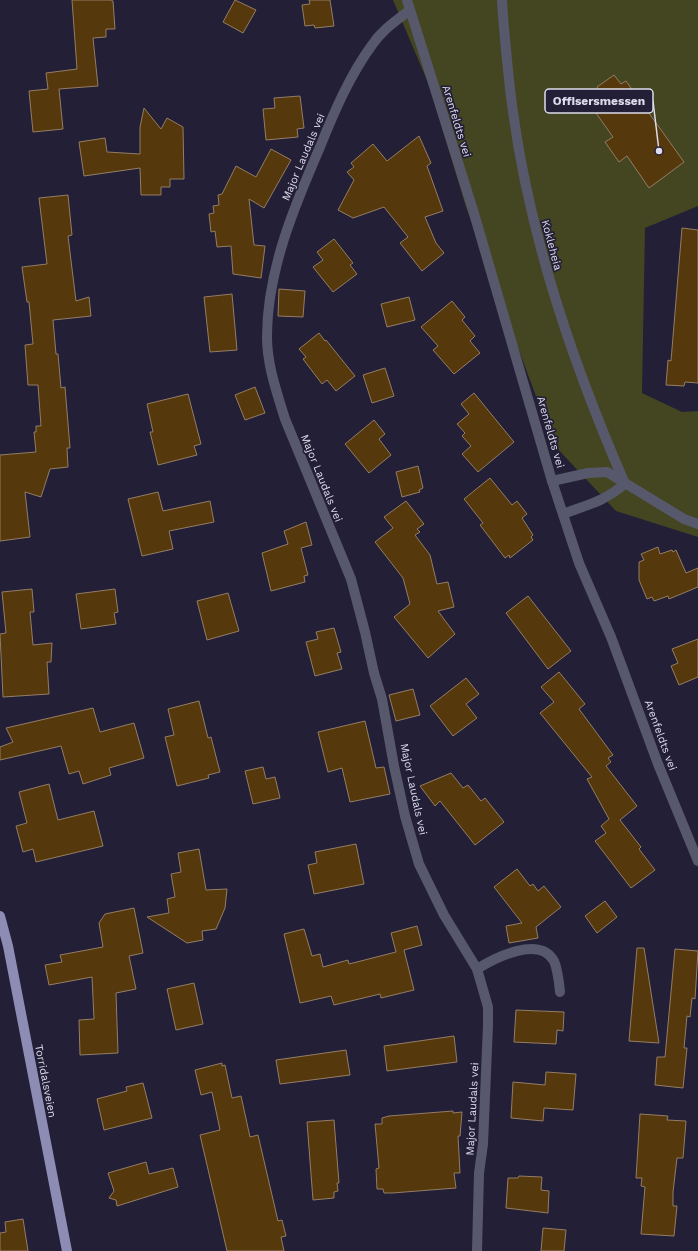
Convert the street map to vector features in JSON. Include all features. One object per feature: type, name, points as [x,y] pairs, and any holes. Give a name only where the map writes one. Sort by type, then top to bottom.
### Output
[{"type":"main road","name":"Torridalsveien","points":[[0,916],[8,946],[67,1251]]},
{"type":"street","name":"Arenfeldts vei","points":[[407,0],[477,224],[552,481],[579,563],[611,637],[658,764],[698,861]]},
{"type":"street","name":"Kokleheia","points":[[502,0],[514,128],[527,197],[548,278],[564,328],[597,418],[625,484]]},
{"type":"street","name":"Major Laudals vei","points":[[410,10],[388,26],[372,44],[350,81],[299,194],[279,257],[269,296],[267,338],[276,392],[351,579],[388,723],[394,766],[405,816],[419,864],[444,915],[477,969],[488,1007],[483,1144],[479,1173],[477,1251]]},
{"type":"street","points":[[552,481],[588,473],[608,472],[625,484],[684,519],[698,524]]},
{"type":"street","points":[[563,514],[599,502],[609,497],[625,484]]},
{"type":"street","points":[[477,969],[494,959],[515,951],[534,950],[546,954],[554,961],[560,992]]},
{"type":"green space","points":[[393,0],[698,0],[698,206],[645,228],[642,393],[682,412],[698,411],[698,537],[616,511],[554,445],[466,207],[429,85]]},
{"type":"building","points":[[72,0],[113,1],[115,29],[106,29],[106,37],[93,38],[98,86],[59,89],[63,129],[33,132],[29,91],[48,89],[46,73],[77,69]]},
{"type":"building","points":[[235,0],[256,10],[243,33],[223,22]]},
{"type":"building","points":[[309,0],[330,0],[334,26],[315,28],[314,25],[305,26],[302,5],[310,4]]},
{"type":"building","points":[[614,75],[621,84],[626,81],[684,162],[649,188],[627,156],[619,162],[605,142],[613,137],[591,106],[603,97],[597,87]]},
{"type":"building","points":[[300,96],[304,128],[297,129],[298,137],[266,140],[263,109],[275,108],[274,98]]},
{"type":"building","points":[[144,108],[161,129],[167,118],[183,127],[184,179],[170,179],[170,187],[161,187],[161,195],[141,195],[140,168],[84,176],[79,142],[105,138],[107,152],[140,154],[140,127]]},
{"type":"building","points":[[419,136],[431,163],[427,166],[443,211],[425,217],[436,243],[444,253],[422,271],[400,243],[408,237],[384,207],[353,218],[338,210],[354,180],[347,172],[354,167],[351,163],[373,144],[387,161]]},
{"type":"building","points":[[271,149],[291,160],[264,208],[249,199],[254,245],[265,246],[261,278],[233,274],[231,246],[217,247],[215,231],[211,232],[209,214],[214,213],[213,206],[219,205],[218,195],[222,194],[236,166],[256,177]]},
{"type":"building","points":[[68,195],[72,235],[68,236],[76,301],[89,297],[91,316],[53,320],[61,388],[65,387],[70,448],[67,448],[68,467],[50,469],[41,497],[25,492],[30,537],[0,541],[0,455],[36,452],[34,432],[36,432],[36,426],[41,426],[38,385],[28,385],[25,345],[33,344],[29,302],[27,302],[22,267],[47,264],[39,198]]},
{"type":"building","points":[[682,228],[698,230],[698,383],[685,382],[684,386],[666,385],[668,360],[671,361]]},
{"type":"building","points":[[334,239],[353,263],[350,265],[357,274],[333,292],[313,267],[323,260],[317,252]]},
{"type":"building","points":[[279,289],[305,291],[303,317],[278,316]]},
{"type":"building","points":[[232,294],[237,350],[210,352],[204,297]]},
{"type":"building","points":[[409,297],[415,320],[387,327],[381,304]]},
{"type":"building","points":[[452,301],[465,317],[462,320],[475,336],[470,341],[480,353],[454,374],[433,350],[438,346],[421,327]]},
{"type":"building","points":[[319,333],[355,376],[336,391],[327,380],[322,384],[303,359],[306,357],[299,349]]},
{"type":"building","points":[[385,368],[394,396],[372,403],[363,375]]},
{"type":"building","points":[[255,387],[265,413],[245,420],[235,395]]},
{"type":"building","points":[[474,393],[514,442],[478,472],[462,454],[471,446],[462,436],[465,433],[457,424],[469,414],[461,404]]},
{"type":"building","points":[[188,394],[201,444],[194,446],[197,455],[158,465],[150,432],[153,432],[147,404]]},
{"type":"building","points":[[374,420],[385,434],[379,439],[391,455],[369,473],[345,444]]},
{"type":"building","points":[[418,466],[423,488],[419,490],[420,492],[402,497],[396,472]]},
{"type":"building","points":[[490,478],[512,505],[517,501],[527,514],[522,518],[533,535],[531,537],[533,540],[510,558],[509,555],[505,558],[480,525],[483,523],[464,499]]},
{"type":"building","points":[[158,492],[163,511],[210,501],[214,522],[169,531],[173,549],[142,556],[128,499]]},
{"type":"building","points":[[406,501],[424,524],[417,529],[420,532],[415,535],[430,555],[437,584],[448,582],[454,607],[438,611],[455,634],[428,658],[394,617],[410,604],[403,578],[375,542],[393,528],[384,517]]},
{"type":"building","points":[[306,522],[312,545],[301,548],[308,575],[304,576],[305,582],[271,591],[262,553],[288,544],[284,531]]},
{"type":"building","points":[[658,547],[660,554],[672,550],[673,552],[676,550],[686,573],[698,568],[698,587],[669,599],[668,596],[654,601],[652,597],[647,599],[639,580],[639,562],[644,560],[641,554]]},
{"type":"building","points":[[32,589],[34,612],[30,612],[33,645],[52,643],[51,662],[47,662],[49,694],[3,697],[0,634],[6,633],[2,592]]},
{"type":"building","points":[[115,589],[118,612],[114,613],[116,624],[81,629],[76,594]]},
{"type":"building","points":[[228,593],[239,631],[207,640],[197,601]]},
{"type":"building","points":[[528,596],[571,651],[548,669],[506,613]]},
{"type":"building","points":[[334,628],[341,652],[337,653],[342,669],[315,676],[306,642],[318,639],[316,632]]},
{"type":"building","points":[[698,639],[698,677],[679,685],[671,666],[678,663],[672,649]]},
{"type":"building","points":[[559,672],[585,704],[579,709],[613,755],[608,758],[611,762],[606,766],[637,806],[620,820],[641,847],[639,849],[655,870],[631,888],[595,841],[606,833],[601,826],[609,819],[587,779],[592,777],[540,713],[554,702],[541,687]]},
{"type":"building","points":[[466,678],[479,694],[466,704],[477,718],[453,736],[430,706]]},
{"type":"building","points":[[413,689],[420,715],[396,721],[389,695]]},
{"type":"building","points":[[199,701],[208,738],[211,737],[220,772],[208,775],[209,778],[177,786],[165,737],[174,735],[168,709]]},
{"type":"building","points":[[93,708],[100,732],[134,723],[144,758],[109,768],[111,775],[83,784],[79,771],[69,774],[61,746],[0,760],[0,747],[13,742],[6,728]]},
{"type":"building","points":[[365,721],[376,768],[384,767],[390,794],[350,802],[342,768],[328,772],[318,732]]},
{"type":"building","points":[[263,767],[266,779],[275,777],[280,798],[253,804],[245,771]]},
{"type":"building","points":[[451,773],[463,788],[468,785],[481,801],[485,798],[504,822],[475,845],[440,801],[435,806],[420,786]]},
{"type":"building","points":[[49,784],[58,820],[94,811],[103,846],[36,862],[33,849],[23,852],[16,826],[27,823],[19,792]]},
{"type":"building","points":[[356,844],[364,884],[314,894],[308,865],[317,863],[315,852]]},
{"type":"building","points":[[199,849],[206,890],[227,889],[225,908],[216,929],[202,931],[203,940],[187,943],[147,917],[169,913],[167,899],[175,897],[171,874],[181,872],[178,853]]},
{"type":"building","points":[[517,869],[530,886],[533,884],[538,891],[544,886],[561,907],[536,927],[538,938],[509,943],[506,926],[522,923],[494,887]]},
{"type":"building","points":[[605,901],[617,917],[597,933],[585,916]]},
{"type":"building","points":[[134,908],[143,953],[129,956],[136,989],[116,993],[118,1053],[80,1055],[79,1020],[94,1019],[92,977],[49,985],[45,965],[62,962],[60,955],[103,947],[99,923],[105,914]]},
{"type":"building","points":[[417,926],[422,945],[404,950],[414,990],[381,998],[380,994],[334,1005],[331,996],[300,1003],[284,934],[304,929],[312,956],[320,954],[323,967],[348,960],[349,964],[396,952],[391,933]]},
{"type":"building","points":[[637,948],[644,948],[659,1043],[629,1041]]},
{"type":"building","points":[[675,949],[698,951],[695,999],[692,998],[690,1017],[687,1016],[684,1048],[687,1048],[683,1088],[655,1085],[657,1057],[665,1057]]},
{"type":"building","points":[[194,983],[203,1024],[176,1030],[167,989]]},
{"type":"building","points":[[516,1010],[564,1012],[563,1031],[557,1030],[556,1044],[514,1042]]},
{"type":"building","points":[[454,1036],[457,1062],[387,1071],[384,1046]]},
{"type":"building","points":[[346,1050],[350,1075],[280,1084],[276,1060]]},
{"type":"building","points":[[222,1063],[222,1066],[225,1065],[232,1098],[241,1096],[250,1137],[258,1135],[278,1221],[282,1220],[286,1236],[281,1237],[284,1251],[227,1251],[200,1135],[220,1130],[212,1092],[201,1095],[195,1070]]},
{"type":"building","points":[[546,1072],[576,1074],[573,1110],[544,1108],[543,1121],[511,1118],[513,1082],[545,1085]]},
{"type":"building","points":[[143,1083],[152,1118],[104,1130],[97,1099],[127,1091],[126,1087]]},
{"type":"building","points":[[453,1111],[453,1113],[462,1112],[460,1136],[458,1136],[460,1173],[454,1173],[456,1188],[392,1193],[384,1193],[383,1189],[377,1189],[376,1169],[379,1168],[375,1124],[382,1124],[382,1118],[389,1116]]},
{"type":"building","points":[[640,1114],[668,1116],[667,1120],[686,1121],[683,1158],[677,1158],[673,1192],[673,1206],[677,1206],[674,1236],[641,1234],[645,1187],[641,1186],[642,1178],[636,1178]]},
{"type":"building","points":[[334,1120],[339,1183],[337,1183],[338,1191],[334,1192],[334,1198],[313,1200],[307,1122]]},
{"type":"building","points":[[146,1162],[149,1174],[173,1168],[178,1187],[117,1206],[116,1200],[109,1198],[114,1191],[108,1173]]},
{"type":"building","points":[[519,1176],[542,1177],[541,1190],[549,1191],[548,1213],[506,1208],[508,1178],[518,1178]]},
{"type":"building","points":[[23,1219],[28,1251],[0,1251],[0,1233],[6,1232],[5,1222]]},
{"type":"building","points":[[543,1228],[566,1230],[564,1251],[541,1251]]},
{"type":"place","name":"Offisersmessen","points":[[659,151]]}]
